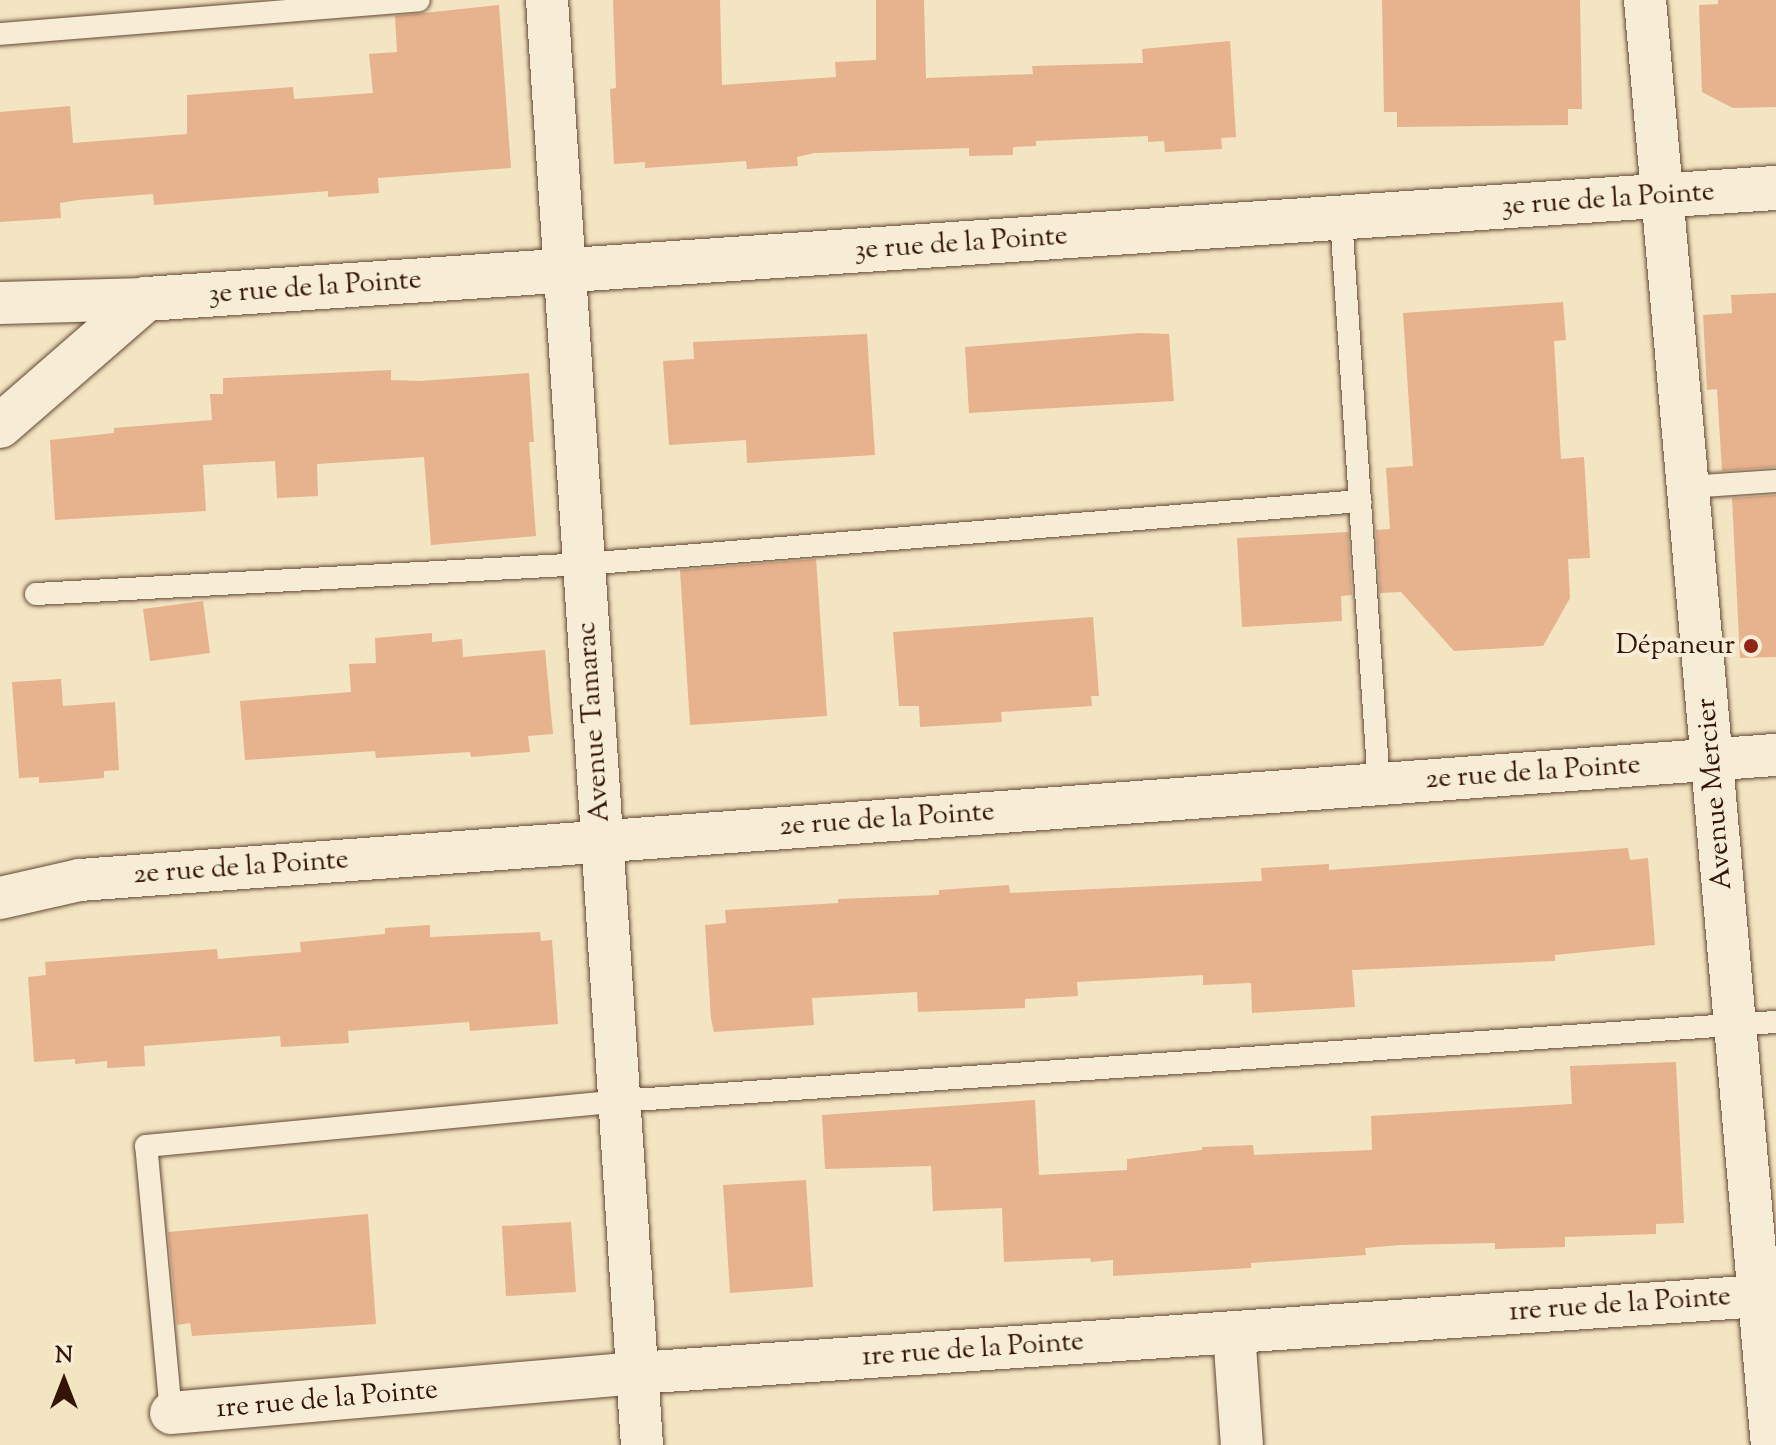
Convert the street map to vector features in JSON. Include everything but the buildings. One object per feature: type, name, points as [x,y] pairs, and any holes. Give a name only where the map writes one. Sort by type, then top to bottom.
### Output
[{"type":"street","name":"Avenue Tamarac","points":[[547,0],[642,1445]]},
{"type":"street","name":"Avenue Mercier","points":[[1645,0],[1735,1025],[1768,1295],[1772,1445]]},
{"type":"street","name":"3e rue de la Pointe","points":[[0,303],[146,299],[1776,188]]},
{"type":"street","points":[[0,426],[146,299]]},
{"type":"street","name":"2e rue de la Pointe","points":[[0,898],[80,880],[1776,755]]},
{"type":"street","name":"1re rue de la Pointe","points":[[171,1413],[637,1373],[1768,1295]]},
{"type":"street","points":[[1234,1332],[1242,1445]]},
{"type":"lane","points":[[0,34],[419,0]]},
{"type":"lane","points":[[1341,218],[1379,785]]},
{"type":"lane","points":[[1688,487],[1776,481]]},
{"type":"lane","points":[[36,594],[584,564],[1360,501]]},
{"type":"lane","points":[[171,1413],[146,1146],[619,1101],[1776,1022]]},
{"type":"place","name":"Dépaneur","points":[[1751,646]]}]
